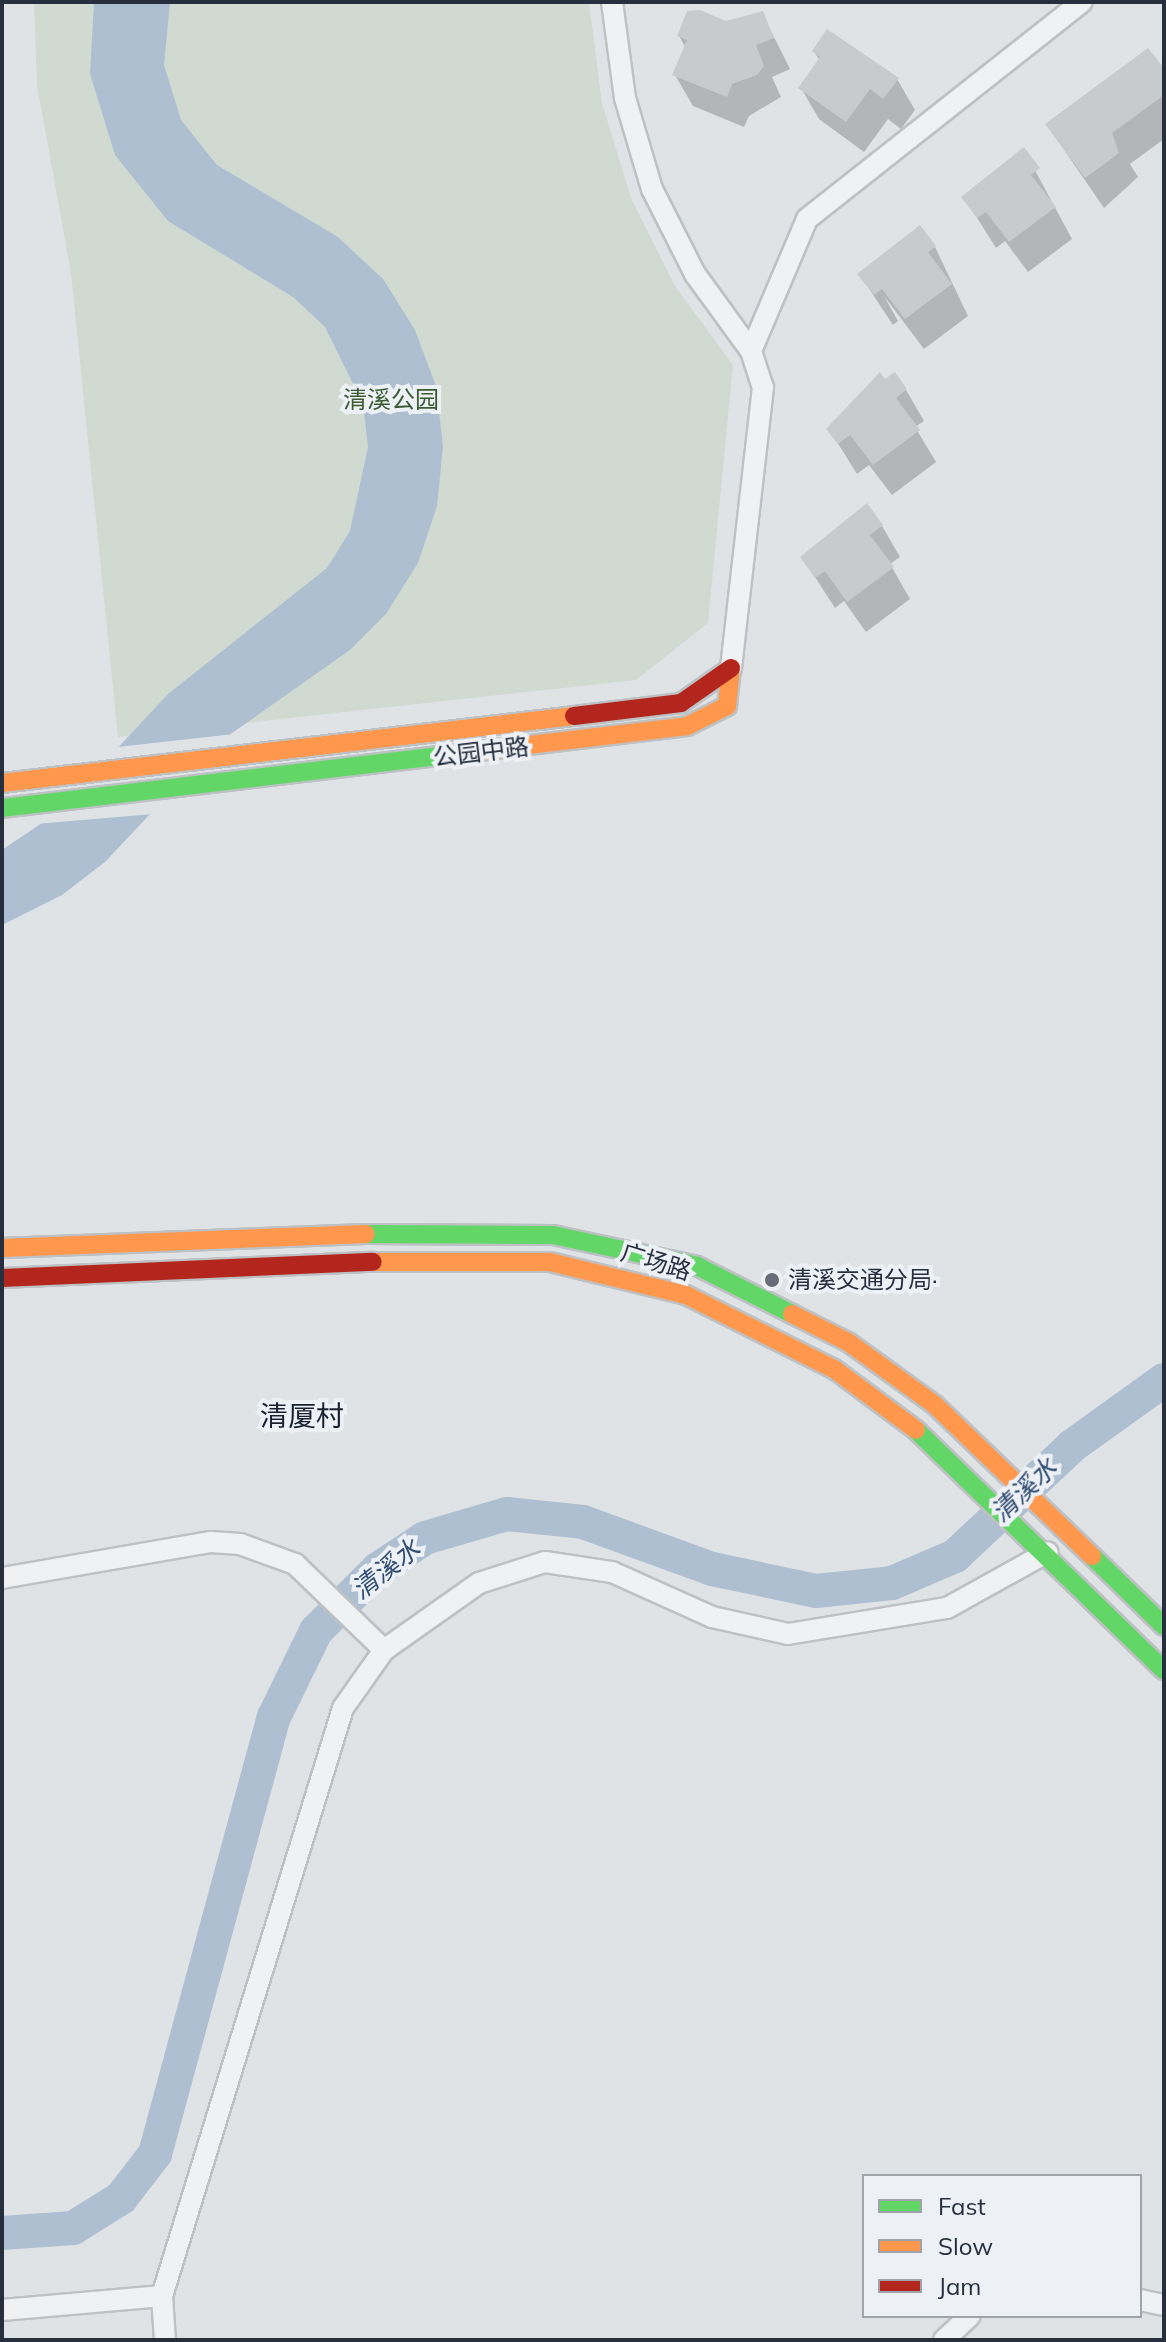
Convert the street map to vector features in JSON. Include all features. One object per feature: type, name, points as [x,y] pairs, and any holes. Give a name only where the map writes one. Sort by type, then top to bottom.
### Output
[{"type":"street","name":"公园中路","points":[[2,808],[191,788],[687,726],[727,706],[763,387],[751,351],[695,274],[652,189],[625,98],[612,2]]},
{"type":"street","points":[[751,351],[807,219],[1082,2]]},
{"type":"street","name":"公园中路","points":[[2,783],[681,703],[731,668]]},
{"type":"street","name":"广场路","points":[[2,1248],[459,1230],[631,1247],[773,1299],[848,1342],[991,1455],[1164,1626]]},
{"type":"street","name":"广场路","points":[[2,1278],[461,1258],[623,1274],[700,1301],[834,1369],[969,1477],[1164,1670]]},
{"type":"street","points":[[2,1578],[211,1542],[268,1551],[317,1582],[384,1650]]},
{"type":"street","points":[[165,2340],[162,2296],[343,1708],[384,1650],[479,1583],[545,1562],[612,1572],[712,1617],[788,1634],[947,1608],[1046,1550]]},
{"type":"street","points":[[2,2310],[162,2296]]},
{"type":"street","points":[[1142,2300],[1164,2305]]},
{"type":"street","points":[[944,2340],[968,2318]]},
{"type":"green space","name":"清溪公园","points":[[34,2],[589,2],[602,103],[631,198],[675,286],[733,365],[708,623],[636,680],[118,737],[71,273],[37,85]]},
{"type":"water","points":[[94,2],[170,2],[164,65],[181,120],[217,165],[338,237],[383,279],[415,330],[436,386],[443,446],[437,506],[418,563],[386,614],[350,650],[215,745],[105,862],[62,895],[2,925],[2,850],[58,812],[168,694],[327,568],[350,531],[368,447],[363,404],[325,327],[293,297],[168,221],[115,155],[90,74]]},
{"type":"pier","points":[[234,734],[153,814],[35,824],[109,748]]},
{"type":"building","points":[[700,10],[726,21],[763,11],[774,38],[756,45],[764,66],[757,75],[732,84],[727,97],[672,75],[687,40],[677,36],[687,11]]},
{"type":"building","points":[[827,29],[899,78],[883,99],[870,89],[846,122],[798,88],[820,57],[812,51]]},
{"type":"building","points":[[1148,48],[1164,68],[1164,95],[1112,133],[1119,153],[1085,178],[1045,124]]},
{"type":"building","points":[[1024,147],[1040,168],[1031,175],[1056,207],[1009,242],[986,212],[977,218],[961,197]]},
{"type":"building","points":[[920,225],[936,246],[928,252],[952,284],[905,319],[882,289],[874,295],[857,274]]},
{"type":"building","points":[[880,372],[885,379],[895,372],[907,389],[896,398],[920,430],[873,465],[850,435],[838,444],[826,429]]},
{"type":"building","points":[[867,503],[883,525],[870,535],[894,567],[847,602],[825,571],[815,578],[800,557]]},
{"type":"waterway","name":"清溪水","points":[[2,2233],[73,2228],[121,2198],[155,2154],[274,1717],[316,1631],[378,1569],[425,1538],[507,1514],[583,1522],[712,1569],[816,1591],[892,1583],[955,1556],[1072,1446],[1164,1380]]},
{"type":"traffic: fast","points":[[2,808],[445,755]]},
{"type":"traffic: fast","points":[[366,1234],[553,1235],[697,1266],[792,1314]]},
{"type":"traffic: fast","points":[[916,1430],[1164,1670]]},
{"type":"traffic: fast","points":[[1092,1556],[1164,1626]]},
{"type":"traffic: slow","points":[[445,755],[687,726],[727,706],[731,668]]},
{"type":"traffic: slow","points":[[2,783],[574,716]]},
{"type":"traffic: slow","points":[[2,1248],[366,1234]]},
{"type":"traffic: slow","points":[[373,1262],[550,1262],[686,1295],[834,1369],[916,1430]]},
{"type":"traffic: slow","points":[[792,1314],[848,1342],[935,1405],[1092,1556]]},
{"type":"traffic: jam","points":[[574,716],[681,703],[731,668]]},
{"type":"traffic: jam","points":[[2,1278],[373,1262]]},
{"type":"place","name":"清溪交通分局·","points":[[772,1280]]},
{"type":"district","name":"清厦村","points":[[302,1416]]}]
